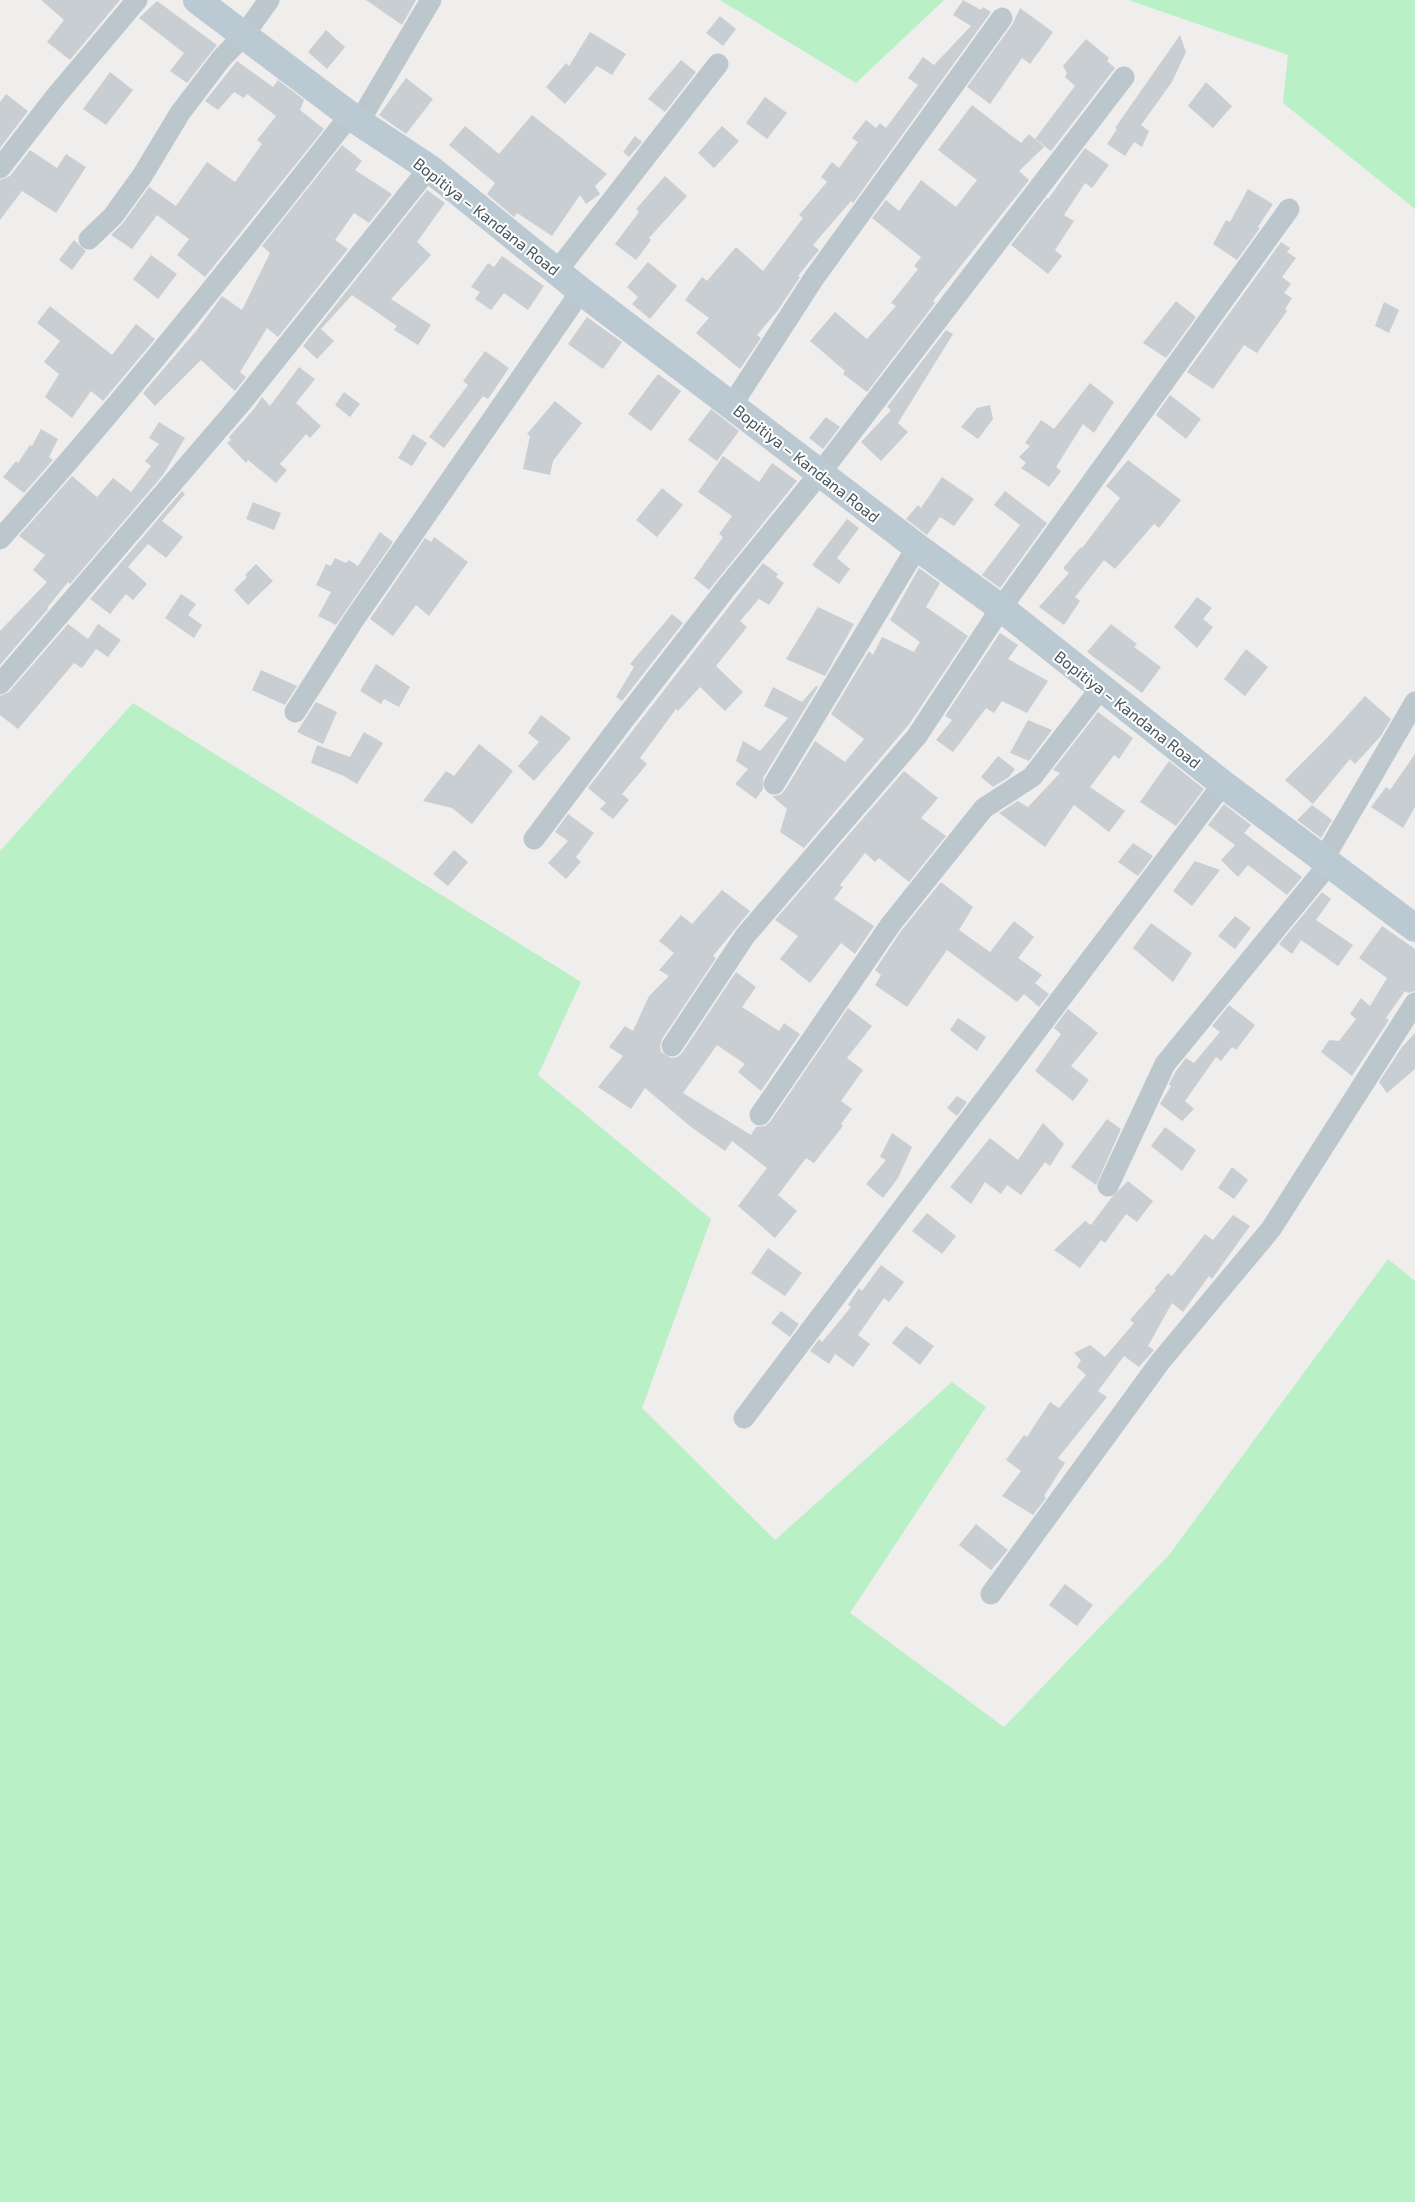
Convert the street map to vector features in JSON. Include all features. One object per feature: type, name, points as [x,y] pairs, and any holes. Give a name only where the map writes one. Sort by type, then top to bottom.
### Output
[{"type":"street","points":[[0,168],[56,96],[137,0]]},
{"type":"street","name":"Bopitiya – Kandana Road","points":[[197,0],[355,118],[429,168],[581,291],[732,404],[917,547],[1001,608],[1223,784],[1415,928]]},
{"type":"street","points":[[88,239],[113,216],[142,176],[180,113],[220,59],[244,35],[269,0]]},
{"type":"street","points":[[0,539],[82,447],[355,118],[431,0]]},
{"type":"street","points":[[732,404],[814,278],[1002,18]]},
{"type":"street","points":[[557,270],[718,64]]},
{"type":"street","points":[[534,839],[629,713],[821,472],[1124,77]]},
{"type":"street","points":[[0,684],[242,402],[429,168]]},
{"type":"street","points":[[672,1046],[745,936],[917,736],[1001,608],[1289,209]]},
{"type":"street","points":[[295,712],[353,620],[581,291]]},
{"type":"street","points":[[774,784],[917,547]]},
{"type":"street","points":[[760,1115],[897,916],[984,808],[1032,777],[1101,688]]},
{"type":"street","points":[[1108,1186],[1165,1064],[1326,862],[1415,702]]},
{"type":"street","points":[[744,1418],[1223,784]]},
{"type":"street","points":[[992,1594],[1160,1362],[1271,1229],[1415,1003]]},
{"type":"green space","points":[[720,0],[944,0],[856,83]]},
{"type":"green space","points":[[1128,0],[1415,0],[1415,209],[1283,103],[1288,55]]},
{"type":"green space","points":[[133,703],[581,982],[538,1075],[711,1219],[642,1408],[775,1540],[952,1382],[986,1407],[850,1613],[1004,1727],[1169,1555],[1388,1259],[1415,1281],[1415,2202],[0,2202],[0,851]]},
{"type":"building","points":[[41,0],[120,0],[70,60],[47,42],[64,20]]},
{"type":"building","points":[[366,0],[416,0],[402,25]]},
{"type":"building","points":[[963,0],[981,10],[983,7],[991,12],[853,203],[851,201],[813,245],[819,250],[798,276],[800,277],[778,310],[757,335],[761,338],[740,369],[696,333],[709,318],[685,300],[702,277],[707,281],[736,247],[763,271],[803,218],[799,215],[827,182],[821,177],[832,162],[839,168],[858,142],[852,138],[866,120],[876,128],[880,123],[886,128],[918,85],[908,78],[923,57],[934,65],[971,26],[953,15]]},
{"type":"building","points":[[157,1],[217,45],[187,83],[170,71],[184,53],[139,18]]},
{"type":"building","points":[[1020,8],[1053,32],[1030,64],[1022,58],[990,104],[967,87],[1012,25]]},
{"type":"building","points":[[720,16],[736,29],[723,46],[706,33]]},
{"type":"building","points":[[326,30],[345,47],[327,69],[308,52]]},
{"type":"building","points":[[590,32],[626,54],[612,75],[597,66],[565,104],[546,87],[566,63],[569,66]]},
{"type":"building","points":[[1180,35],[1186,52],[1172,82],[1141,125],[1149,131],[1142,147],[1134,142],[1125,156],[1107,144],[1117,129],[1115,128]]},
{"type":"building","points":[[1086,39],[1109,58],[1107,61],[1115,68],[1051,151],[1035,139],[1075,86],[1065,77],[1067,73],[1063,66]]},
{"type":"building","points":[[681,60],[696,72],[665,112],[648,99]]},
{"type":"building","points":[[237,61],[273,87],[278,80],[304,100],[300,110],[324,129],[205,277],[177,255],[189,239],[157,215],[132,249],[111,235],[123,223],[149,187],[176,206],[207,162],[235,182],[262,144],[257,140],[276,116],[247,94],[244,98],[234,92],[218,110],[205,101]]},
{"type":"building","points":[[110,72],[133,90],[106,125],[83,109]]},
{"type":"building","points":[[406,78],[433,99],[406,134],[379,115]]},
{"type":"building","points":[[1206,82],[1232,106],[1213,128],[1188,106]]},
{"type":"building","points":[[6,94],[28,111],[0,148],[0,102]]},
{"type":"building","points":[[765,97],[787,113],[767,139],[746,123]]},
{"type":"building","points":[[972,105],[1021,143],[1029,134],[1044,147],[1019,171],[1029,180],[933,301],[935,303],[867,392],[843,374],[845,371],[810,341],[835,312],[867,339],[896,306],[891,303],[918,269],[914,266],[921,257],[872,218],[886,200],[899,211],[921,180],[956,207],[977,180],[938,150]]},
{"type":"building","points":[[532,115],[607,174],[595,186],[600,194],[586,204],[580,195],[552,236],[517,213],[514,217],[487,194],[495,183],[449,145],[465,126],[499,154]]},
{"type":"building","points":[[722,126],[739,141],[714,168],[698,153]]},
{"type":"building","points":[[635,136],[642,142],[629,157],[623,152]]},
{"type":"building","points":[[342,145],[362,161],[355,170],[392,194],[369,223],[354,213],[335,240],[348,249],[278,337],[267,328],[240,372],[246,377],[235,391],[201,360],[155,406],[143,393],[197,330],[222,296],[242,310],[270,253],[262,246]]},
{"type":"building","points":[[1085,148],[1109,165],[1092,188],[1085,183],[1064,215],[1074,221],[1055,250],[1062,256],[1048,274],[1011,245],[1048,199]]},
{"type":"building","points":[[30,150],[57,168],[66,154],[86,167],[56,213],[22,191],[0,220],[0,180],[10,176]]},
{"type":"building","points":[[665,176],[687,196],[649,238],[651,240],[636,260],[615,244],[639,212],[636,209]]},
{"type":"building","points":[[1248,189],[1273,204],[1258,227],[1260,228],[1237,260],[1213,244],[1226,220],[1230,222]]},
{"type":"building","points":[[427,190],[445,203],[417,242],[431,255],[391,299],[431,325],[418,345],[394,330],[397,326],[352,295],[321,329],[334,341],[317,359],[303,346]]},
{"type":"building","points":[[74,240],[86,251],[72,270],[59,260]]},
{"type":"building","points":[[1281,242],[1290,248],[1287,252],[1296,258],[1282,277],[1291,284],[1284,293],[1292,298],[1285,309],[1287,311],[1257,353],[1244,345],[1213,389],[1187,372]]},
{"type":"building","points":[[151,255],[177,274],[158,299],[133,279]]},
{"type":"building","points":[[502,256],[544,286],[528,310],[504,293],[491,310],[475,299],[480,292],[471,287],[488,263],[494,267]]},
{"type":"building","points":[[648,262],[677,286],[650,319],[632,304],[638,297],[627,287]]},
{"type":"building","points":[[1176,301],[1196,317],[1166,358],[1143,343]]},
{"type":"building","points":[[1384,302],[1399,310],[1389,333],[1375,326]]},
{"type":"building","points":[[50,306],[112,355],[136,324],[155,339],[103,401],[91,391],[72,418],[45,397],[59,374],[44,362],[60,341],[37,323]]},
{"type":"building","points":[[587,317],[622,342],[603,369],[568,344]]},
{"type":"building","points":[[946,330],[953,334],[898,423],[908,432],[881,461],[861,442],[891,410],[887,407]]},
{"type":"building","points":[[485,351],[509,368],[488,399],[483,396],[444,448],[429,437],[468,385],[463,381]]},
{"type":"building","points":[[299,367],[315,379],[296,403],[321,426],[310,438],[306,434],[280,464],[287,470],[276,483],[248,460],[246,463],[227,443],[231,440],[229,437],[262,397],[270,406]]},
{"type":"building","points":[[658,374],[681,391],[651,431],[628,414]]},
{"type":"building","points":[[1090,383],[1114,402],[1094,433],[1083,424],[1056,467],[1061,471],[1049,487],[1021,468],[1026,463],[1019,457],[1030,446],[1025,443],[1041,420],[1054,429]]},
{"type":"building","points":[[344,392],[360,404],[350,417],[335,405]]},
{"type":"building","points":[[1170,395],[1201,419],[1186,439],[1156,415]]},
{"type":"building","points":[[555,401],[582,423],[553,461],[550,475],[523,469],[530,436],[527,434]]},
{"type":"building","points":[[990,405],[993,419],[978,439],[961,427],[977,408]]},
{"type":"building","points":[[711,409],[739,431],[717,461],[688,440]]},
{"type":"building","points":[[826,417],[840,427],[823,449],[809,438]]},
{"type":"building","points":[[159,422],[185,438],[163,475],[70,584],[68,582],[48,609],[0,665],[0,631],[47,582],[33,570],[45,555],[19,536],[72,476],[97,497],[113,478],[131,492],[151,466],[145,461],[159,444],[149,438]]},
{"type":"building","points":[[41,429],[58,439],[49,457],[53,460],[24,493],[3,477],[16,461],[18,463],[30,445],[32,446]]},
{"type":"building","points":[[413,434],[427,443],[412,466],[398,458]]},
{"type":"building","points":[[723,456],[759,482],[772,463],[797,481],[709,590],[694,578],[723,537],[719,534],[732,516],[698,492]]},
{"type":"building","points":[[1128,460],[1181,500],[1159,528],[1154,524],[1115,569],[1104,560],[1075,597],[1080,601],[1064,625],[1039,607],[1069,573],[1063,568],[1082,548],[1120,498],[1106,486]]},
{"type":"building","points":[[942,477],[974,499],[954,526],[940,517],[927,535],[906,519],[918,505],[921,508]]},
{"type":"building","points":[[662,488],[683,505],[657,537],[636,520]]},
{"type":"building","points":[[182,491],[185,494],[162,521],[183,537],[166,558],[148,544],[128,567],[147,584],[133,600],[126,594],[110,614],[90,599]]},
{"type":"building","points":[[1005,491],[1047,523],[1000,588],[982,575],[1020,525],[994,505]]},
{"type":"building","points":[[253,502],[281,513],[274,530],[246,519]]},
{"type":"building","points":[[847,519],[859,528],[837,558],[850,569],[839,584],[812,565]]},
{"type":"building","points":[[380,532],[393,542],[336,625],[318,616],[331,592],[316,585],[326,564],[331,566],[335,558],[346,563],[349,560],[358,566]]},
{"type":"building","points":[[434,537],[468,562],[429,616],[416,605],[393,636],[370,619],[425,538],[431,542]]},
{"type":"building","points":[[763,563],[778,574],[776,577],[784,583],[769,605],[759,599],[740,621],[747,627],[716,666],[743,692],[725,711],[700,687],[678,711],[676,709],[640,758],[647,764],[622,794],[629,800],[613,819],[600,809],[606,803],[588,788]]},
{"type":"building","points":[[256,564],[273,581],[248,605],[234,590],[247,577],[245,575]]},
{"type":"building","points":[[919,568],[940,583],[926,607],[968,636],[910,723],[804,848],[780,832],[787,809],[772,796],[780,795],[785,790],[815,741],[845,762],[864,739],[831,714],[869,651],[873,655],[882,637],[914,652],[920,642],[890,620]]},
{"type":"building","points":[[181,594],[196,604],[188,615],[202,625],[194,638],[165,618]]},
{"type":"building","points":[[1197,597],[1212,608],[1203,619],[1213,627],[1197,648],[1174,627]]},
{"type":"building","points":[[818,607],[854,624],[825,676],[786,659]]},
{"type":"building","points":[[672,614],[683,623],[622,701],[616,697],[634,667],[630,664]]},
{"type":"building","points":[[68,624],[88,639],[98,624],[121,640],[108,657],[96,649],[82,668],[74,663],[18,729],[0,715],[0,696],[9,692]]},
{"type":"building","points":[[1111,624],[1137,644],[1134,647],[1161,667],[1142,693],[1087,652]]},
{"type":"building","points":[[1000,633],[1018,645],[1008,659],[1048,681],[1027,713],[1002,701],[994,713],[986,708],[953,752],[936,740],[952,720],[945,716]]},
{"type":"building","points":[[1246,649],[1268,667],[1245,696],[1224,679]]},
{"type":"building","points":[[376,664],[410,687],[399,707],[384,699],[381,704],[360,691]]},
{"type":"building","points":[[261,670],[297,686],[285,705],[252,690]]},
{"type":"building","points":[[816,686],[818,687],[763,778],[763,789],[756,799],[735,784],[748,769],[736,761],[743,741],[760,751],[788,718],[764,706],[773,687],[802,702]]},
{"type":"building","points":[[1365,696],[1391,719],[1381,736],[1355,764],[1350,759],[1313,804],[1285,780]]},
{"type":"building","points":[[316,702],[337,712],[323,744],[297,732]]},
{"type":"building","points":[[1098,712],[1133,738],[1119,759],[1114,755],[1090,787],[1125,811],[1109,832],[1074,805],[1045,847],[999,813],[1018,801],[1028,807],[1060,773],[1053,770]]},
{"type":"building","points":[[541,715],[571,738],[534,781],[518,766],[539,742],[528,733]]},
{"type":"building","points":[[1028,720],[1052,730],[1029,761],[1010,753]]},
{"type":"building","points":[[364,732],[383,743],[357,784],[344,776],[311,763],[317,745],[350,757]]},
{"type":"building","points":[[479,744],[513,771],[472,824],[452,808],[423,801],[446,771],[454,776]]},
{"type":"building","points":[[1415,754],[1415,807],[1403,828],[1371,807],[1386,787],[1390,790]]},
{"type":"building","points":[[998,756],[1015,769],[1009,777],[993,787],[981,777]]},
{"type":"building","points":[[1169,761],[1204,789],[1176,826],[1140,802]]},
{"type":"building","points":[[904,771],[938,798],[921,818],[946,836],[909,882],[879,858],[875,862],[865,853],[840,885],[843,887],[834,899],[874,926],[855,954],[841,943],[810,983],[780,959],[798,936],[775,920]]},
{"type":"building","points":[[1224,804],[1251,825],[1244,833],[1302,877],[1287,895],[1248,865],[1238,877],[1221,860],[1235,845],[1208,825]]},
{"type":"building","points":[[1312,805],[1332,820],[1321,838],[1297,820]]},
{"type":"building","points":[[568,814],[594,833],[576,857],[581,862],[566,879],[548,863],[568,841],[555,832]]},
{"type":"building","points":[[1133,843],[1153,856],[1138,876],[1118,862]]},
{"type":"building","points":[[454,850],[468,862],[448,886],[433,874]]},
{"type":"building","points":[[1195,861],[1220,870],[1192,906],[1173,891]]},
{"type":"building","points":[[941,882],[973,907],[959,930],[990,952],[1014,921],[1034,937],[1018,958],[1042,975],[1035,983],[1049,994],[1039,1007],[1024,994],[1017,1002],[947,950],[907,1007],[875,985],[881,975],[875,970],[901,931]]},
{"type":"building","points":[[722,890],[750,911],[713,956],[716,958],[662,1039],[661,1052],[671,1058],[677,1057],[682,1053],[736,972],[756,987],[742,1007],[779,1031],[784,1023],[800,1034],[761,1091],[738,1072],[745,1064],[717,1045],[683,1093],[751,1135],[756,1127],[765,1126],[770,1122],[848,1008],[872,1026],[847,1058],[863,1070],[841,1101],[852,1109],[841,1124],[843,1126],[814,1163],[806,1158],[778,1195],[797,1211],[775,1238],[738,1206],[767,1168],[732,1141],[725,1151],[691,1127],[645,1088],[631,1109],[598,1087],[623,1056],[609,1047],[625,1026],[633,1031],[649,996],[669,976],[659,970],[674,953],[659,941],[681,915],[692,924]]},
{"type":"building","points":[[1322,892],[1331,899],[1316,920],[1353,945],[1338,966],[1301,940],[1292,954],[1279,944]]},
{"type":"building","points":[[1235,916],[1251,928],[1235,949],[1218,936]]},
{"type":"building","points":[[1151,923],[1192,953],[1173,982],[1133,948]]},
{"type":"building","points":[[1382,926],[1415,949],[1415,991],[1408,993],[1405,991],[1386,1018],[1389,1020],[1352,1076],[1321,1052],[1329,1040],[1339,1041],[1356,1019],[1350,1014],[1361,998],[1370,1006],[1387,978],[1359,958]]},
{"type":"building","points":[[1229,1005],[1255,1025],[1236,1050],[1232,1047],[1221,1061],[1216,1057],[1185,1101],[1194,1109],[1182,1121],[1160,1104],[1171,1086],[1169,1084],[1176,1071],[1186,1058],[1194,1063],[1220,1032],[1212,1026]]},
{"type":"building","points":[[1068,1009],[1098,1033],[1071,1066],[1089,1080],[1073,1101],[1035,1071],[1061,1034],[1054,1028]]},
{"type":"building","points":[[958,1018],[986,1037],[977,1051],[950,1030]]},
{"type":"building","points":[[1415,1033],[1415,1069],[1387,1093],[1379,1082],[1402,1047]]},
{"type":"building","points":[[957,1096],[967,1102],[957,1116],[947,1108]]},
{"type":"building","points":[[1107,1119],[1121,1129],[1096,1185],[1071,1167]]},
{"type":"building","points":[[1043,1123],[1064,1144],[1050,1166],[1045,1162],[1021,1195],[1007,1185],[1001,1194],[985,1182],[971,1204],[950,1187],[990,1138],[1018,1160]]},
{"type":"building","points":[[1165,1127],[1196,1150],[1182,1171],[1151,1146]]},
{"type":"building","points":[[892,1133],[912,1147],[898,1178],[883,1198],[866,1184],[886,1160],[880,1157]]},
{"type":"building","points":[[1232,1167],[1248,1180],[1234,1199],[1218,1188]]},
{"type":"building","points":[[1128,1181],[1153,1201],[1137,1222],[1126,1214],[1105,1243],[1101,1240],[1080,1268],[1054,1250],[1085,1221],[1091,1225],[1112,1197]]},
{"type":"building","points":[[927,1213],[956,1236],[942,1254],[912,1231]]},
{"type":"building","points":[[1233,1215],[1250,1226],[1212,1279],[1209,1276],[1183,1312],[1172,1303],[1148,1346],[1154,1350],[1139,1367],[1124,1356],[1098,1391],[1107,1397],[1058,1458],[1065,1463],[1044,1496],[1046,1498],[1033,1515],[1002,1496],[1021,1471],[1006,1460],[1024,1435],[1027,1437],[1050,1402],[1059,1408],[1086,1375],[1077,1367],[1081,1360],[1074,1353],[1090,1345],[1105,1357],[1134,1323],[1130,1320],[1168,1273],[1172,1276],[1205,1234],[1213,1240]]},
{"type":"building","points":[[768,1248],[802,1273],[785,1296],[751,1273]]},
{"type":"building","points":[[881,1265],[904,1282],[889,1302],[884,1298],[858,1335],[870,1344],[853,1367],[835,1354],[829,1364],[810,1351],[819,1339],[822,1342],[851,1307],[848,1305],[859,1288],[862,1291]]},
{"type":"building","points":[[781,1311],[799,1324],[790,1337],[771,1323]]},
{"type":"building","points":[[906,1326],[934,1346],[920,1365],[892,1343]]},
{"type":"building","points":[[976,1524],[1008,1550],[991,1570],[959,1545]]},
{"type":"building","points":[[1065,1584],[1093,1605],[1077,1626],[1049,1605]]}]
